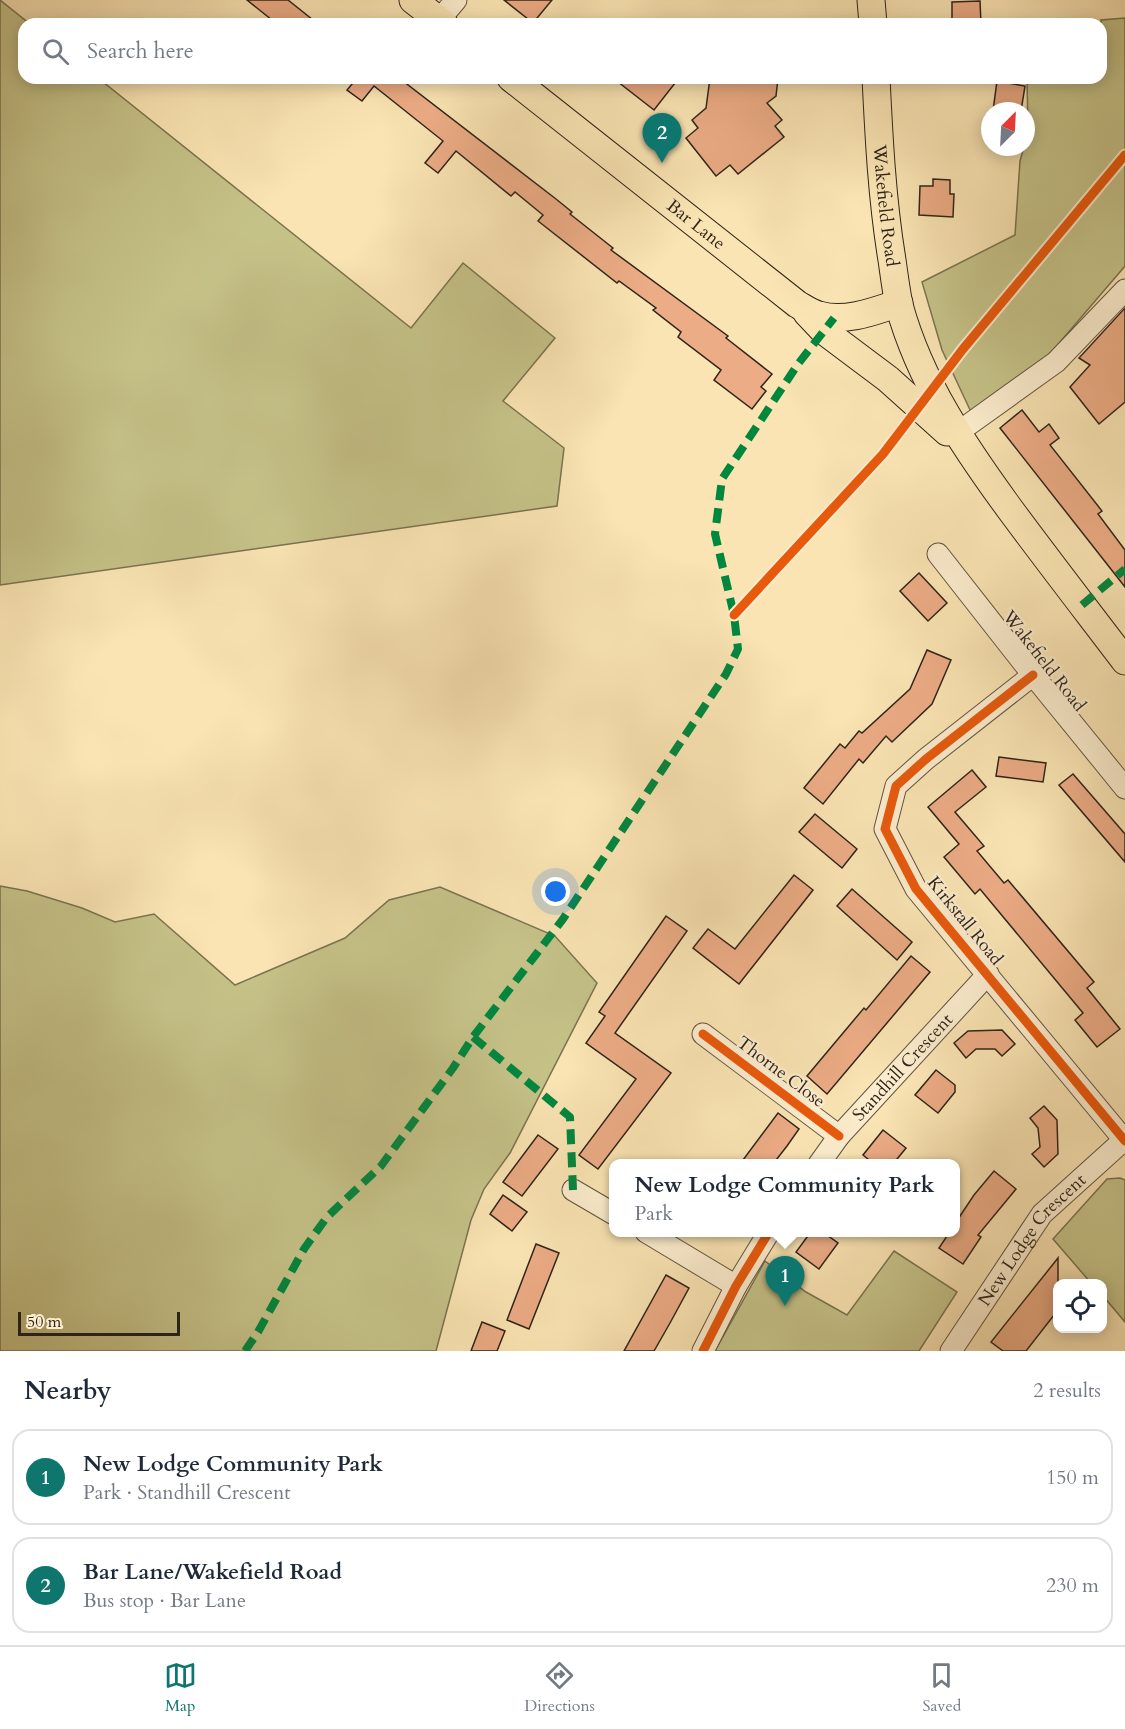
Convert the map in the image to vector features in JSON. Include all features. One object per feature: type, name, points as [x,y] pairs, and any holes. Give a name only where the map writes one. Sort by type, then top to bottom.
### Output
[{"type":"main road","points":[[413,0],[446,15]]},
{"type":"main road","points":[[871,0],[872,18]]},
{"type":"main road","name":"Bar Lane","points":[[519,84],[797,304],[818,315],[834,318],[870,313],[899,303]]},
{"type":"main road","name":"Wakefield Road","points":[[876,84],[881,173],[888,237],[899,303],[912,344],[928,380],[962,442],[1048,561],[1125,661]]},
{"type":"main road","points":[[797,304],[824,331],[888,379],[962,442]]},
{"type":"street","points":[[962,442],[1056,362],[1125,290]]},
{"type":"street","name":"Wakefield Road","points":[[938,554],[1125,788]]},
{"type":"street","name":"Kirkstall Road","points":[[1033,675],[926,759],[896,786],[885,829],[916,889],[1125,1140]]},
{"type":"street","name":"Standhill Crescent","points":[[823,1159],[839,1136],[988,975]]},
{"type":"street","name":"Thorne Close","points":[[703,1034],[839,1136]]},
{"type":"street","name":"New Lodge Crescent","points":[[951,1351],[1042,1214],[1125,1140]]},
{"type":"street","points":[[573,1190],[609,1211]]},
{"type":"street","points":[[653,1237],[736,1286]]},
{"type":"street","points":[[703,1351],[736,1286],[767,1237]]},
{"type":"shaded area","points":[[0,0],[22,18],[18,18],[18,84],[106,84],[411,328],[463,263],[555,338],[503,401],[564,448],[557,506],[0,585]]},
{"type":"shaded area","points":[[1125,18],[1125,266],[1043,362],[971,412],[942,350],[922,282],[1015,235],[1020,161],[1021,156],[1035,156],[1035,102],[1027,102],[1027,84],[1107,84],[1107,20]]},
{"type":"shaded area","points":[[0,886],[27,891],[82,908],[115,922],[154,914],[235,985],[345,938],[389,900],[440,887],[555,936],[597,983],[510,1153],[484,1189],[471,1220],[436,1351],[0,1351]]},
{"type":"shaded area","points":[[1107,1179],[1125,1180],[1125,1322],[1107,1301],[1107,1279],[1088,1279],[1053,1239]]},
{"type":"shaded area","points":[[894,1251],[957,1292],[919,1351],[715,1351],[765,1261],[806,1292],[847,1315]]},
{"type":"building","points":[[247,0],[288,0],[310,18],[270,18]]},
{"type":"building","points":[[504,0],[552,0],[537,18],[527,18]]},
{"type":"building","points":[[980,1],[981,18],[952,18],[952,2]]},
{"type":"building","points":[[352,84],[407,84],[572,212],[570,214],[613,248],[611,250],[728,336],[726,338],[772,374],[761,387],[766,391],[752,409],[714,380],[721,370],[678,337],[681,332],[653,310],[656,308],[619,281],[617,283],[538,221],[543,215],[515,192],[511,196],[456,151],[438,173],[425,163],[443,141],[374,86],[362,101],[347,90]]},
{"type":"building","points":[[621,84],[674,84],[654,110]]},
{"type":"building","points":[[709,84],[777,84],[776,96],[767,103],[782,120],[775,126],[784,137],[738,174],[730,165],[716,176],[686,138],[698,128],[692,120],[706,108]]},
{"type":"building","points":[[997,84],[1025,86],[1022,102],[994,102]]},
{"type":"building","points":[[933,179],[950,180],[950,194],[954,194],[953,217],[919,215],[920,186],[933,186]]},
{"type":"building","points":[[1125,308],[1125,402],[1099,424],[1070,387],[1090,365],[1079,358]]},
{"type":"building","points":[[1022,410],[1039,432],[1049,424],[1059,438],[1050,445],[1102,511],[1098,514],[1125,550],[1125,587],[1000,428]]},
{"type":"building","points":[[919,573],[947,603],[928,621],[900,591]]},
{"type":"building","points":[[927,650],[951,660],[932,704],[892,742],[886,736],[863,763],[859,759],[823,804],[804,788],[840,744],[845,748],[859,731],[862,733],[910,689]]},
{"type":"building","points":[[999,757],[1046,763],[1043,782],[996,776]]},
{"type":"building","points":[[972,770],[986,787],[955,812],[984,846],[977,851],[1004,883],[1008,880],[1094,982],[1087,988],[1120,1029],[1097,1047],[1075,1020],[1083,1013],[980,889],[975,894],[944,857],[959,844],[928,807]]},
{"type":"building","points":[[1073,774],[1125,834],[1125,862],[1059,785]]},
{"type":"building","points":[[815,814],[857,849],[842,868],[799,832]]},
{"type":"building","points":[[794,875],[813,890],[739,984],[693,948],[708,929],[735,949]]},
{"type":"building","points":[[852,889],[912,942],[897,960],[837,906]]},
{"type":"building","points":[[666,916],[687,931],[615,1033],[671,1073],[598,1169],[579,1155],[636,1079],[586,1043],[605,1016],[599,1012]]},
{"type":"building","points":[[911,956],[930,972],[827,1094],[807,1076]]},
{"type":"building","points":[[1002,1030],[1015,1044],[1002,1056],[995,1049],[976,1049],[966,1058],[954,1043],[968,1031]]},
{"type":"building","points":[[936,1070],[955,1085],[955,1092],[938,1113],[915,1095]]},
{"type":"building","points":[[1044,1106],[1057,1120],[1058,1154],[1044,1167],[1032,1154],[1040,1147],[1038,1128],[1030,1118]]},
{"type":"building","points":[[778,1113],[799,1129],[777,1159],[744,1159]]},
{"type":"building","points":[[883,1130],[906,1148],[897,1159],[868,1159],[863,1155]]},
{"type":"building","points":[[538,1135],[558,1149],[522,1196],[503,1182]]},
{"type":"building","points":[[994,1171],[1016,1189],[978,1235],[981,1237],[963,1264],[939,1248],[946,1237],[960,1237],[960,1216]]},
{"type":"building","points":[[503,1195],[527,1212],[512,1231],[490,1214]]},
{"type":"building","points":[[807,1237],[830,1237],[838,1243],[819,1269],[796,1252]]},
{"type":"building","points":[[536,1244],[559,1253],[529,1329],[507,1320]]},
{"type":"building","points":[[1058,1258],[1058,1279],[1053,1279],[1053,1316],[1026,1351],[1003,1351],[991,1342]]},
{"type":"building","points":[[666,1275],[689,1288],[670,1323],[654,1351],[624,1351]]},
{"type":"building","points":[[482,1322],[505,1331],[497,1351],[471,1351]]},
{"type":"marked path","points":[[245,1351],[304,1249],[327,1217],[381,1166],[473,1037],[563,919],[726,674],[738,649],[734,615],[715,534],[722,479],[798,364],[834,318]]},
{"type":"marked path","points":[[1082,605],[1125,569]]},
{"type":"marked path","points":[[473,1037],[570,1117],[573,1190]]},
{"type":"cycle path","points":[[734,615],[883,454],[963,349],[1125,155]]},
{"type":"cycle path","points":[[1033,675],[926,759],[896,786],[885,829],[916,889],[1125,1141]]},
{"type":"cycle path","points":[[703,1034],[839,1136]]},
{"type":"cycle path","points":[[703,1351],[736,1286],[766,1237]]},
{"type":"place","name":"Bar Lane/Wakefield Road","points":[[662,163]]},
{"type":"place","name":"New Lodge Community Park","points":[[785,1306]]}]
